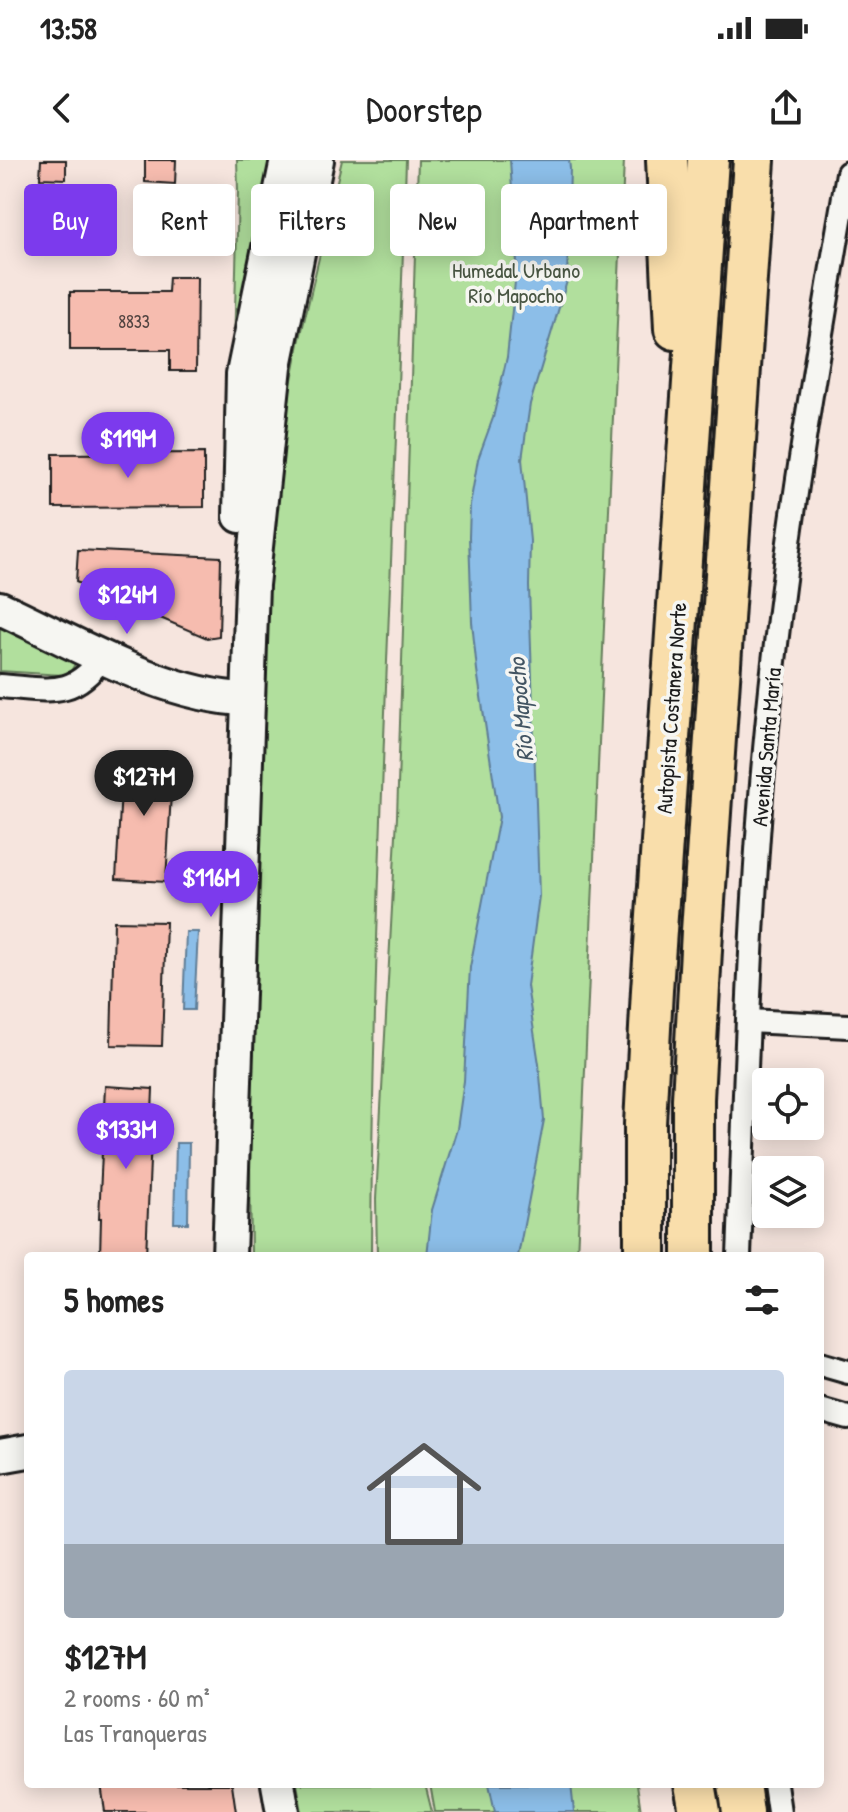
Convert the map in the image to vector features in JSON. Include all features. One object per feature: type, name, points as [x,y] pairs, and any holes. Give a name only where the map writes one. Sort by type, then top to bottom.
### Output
[{"type":"highway","points":[[667,160],[678,367],[689,448]]},
{"type":"highway","name":"Autopista Costanera Norte","points":[[645,1252],[645,1124],[652,990],[708,160]]},
{"type":"highway","name":"Autopista Costanera Norte","points":[[693,1252],[693,1099],[754,160]]},
{"type":"highway","points":[[696,1788],[700,1812]]},
{"type":"highway","points":[[740,1788],[743,1812]]},
{"type":"street","points":[[252,585],[242,555],[240,534],[243,374],[287,160]]},
{"type":"street","points":[[229,1252],[252,585],[275,366],[317,160]]},
{"type":"street","name":"Avenida Santa María","points":[[836,242],[840,160]]},
{"type":"street","name":"Avenida Santa María","points":[[739,1252],[760,800],[780,608],[803,441],[848,173]]},
{"type":"street","points":[[0,608],[166,684],[207,696],[247,699]]},
{"type":"street","points":[[0,686],[59,689],[76,684],[91,673],[103,656]]},
{"type":"street","points":[[749,1021],[848,1026]]},
{"type":"street","points":[[824,1365],[848,1372]]},
{"type":"street","points":[[824,1411],[848,1418]]},
{"type":"street","points":[[0,1456],[24,1452]]},
{"type":"street","points":[[279,1788],[283,1812]]},
{"type":"street","points":[[776,1788],[779,1812]]},
{"type":"green space","points":[[237,160],[283,160],[278,184],[251,184],[251,256],[262,256],[233,392]]},
{"type":"green space","points":[[342,160],[406,160],[405,184],[390,184],[390,256],[402,256],[380,845],[371,1252],[251,1252],[249,1067],[274,474],[319,256],[374,256],[374,184],[336,184]]},
{"type":"green space","name":"Humedal Urbano Río Mapocho","points":[[418,160],[624,160],[623,184],[501,184],[501,256],[620,256],[577,1252],[377,1252],[376,1199],[397,817],[415,256],[485,256],[485,184],[417,184]]},
{"type":"green space","points":[[0,623],[72,657],[75,664],[71,671],[62,675],[0,671]]},
{"type":"green space","points":[[298,1788],[426,1788],[432,1812],[302,1812]]},
{"type":"green space","points":[[431,1788],[638,1788],[641,1812],[435,1812]]},
{"type":"water","points":[[510,160],[569,160],[570,184],[512,184]]},
{"type":"water","name":"Río Mapocho","points":[[517,256],[568,256],[567,281],[530,404],[522,459],[530,541],[539,896],[527,986],[544,1120],[519,1252],[427,1252],[432,1210],[457,1129],[464,1081],[470,967],[499,817],[477,670],[469,537],[470,505],[478,459],[493,418],[507,357]]},
{"type":"water","points":[[186,932],[198,932],[194,1010],[183,1010]]},
{"type":"water","points":[[176,1143],[189,1143],[188,1223],[174,1223]]},
{"type":"water","points":[[490,1788],[571,1788],[574,1812],[495,1812]]},
{"type":"building","points":[[41,160],[66,160],[66,179],[40,178]]},
{"type":"building","points":[[145,160],[176,160],[175,184],[145,182]]},
{"type":"building","points":[[169,277],[197,277],[196,371],[170,371],[170,350],[70,350],[70,292],[168,292]]},
{"type":"building","points":[[204,453],[204,507],[53,508],[53,454]]},
{"type":"building","points":[[78,550],[221,557],[219,636],[207,638],[76,582]]},
{"type":"building","points":[[123,754],[173,757],[166,882],[116,879]]},
{"type":"building","points":[[114,921],[166,922],[162,1046],[111,1045]]},
{"type":"building","points":[[105,1086],[153,1089],[146,1252],[100,1252]]},
{"type":"building","points":[[102,1788],[233,1788],[236,1812],[105,1812]]}]
